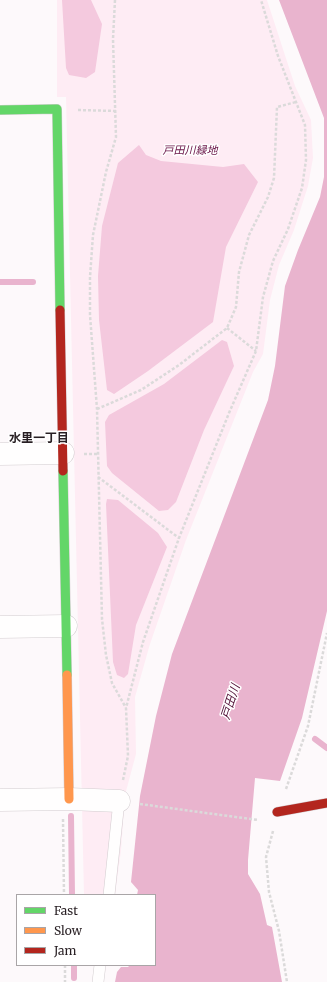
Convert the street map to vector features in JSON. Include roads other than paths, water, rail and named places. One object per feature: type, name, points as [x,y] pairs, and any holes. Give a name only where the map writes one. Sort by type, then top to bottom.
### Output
[{"type":"street","points":[[0,110],[58,109],[66,626],[66,799]]},
{"type":"street","points":[[0,454],[63,453]]},
{"type":"street","points":[[0,627],[66,626]]},
{"type":"street","points":[[0,800],[66,799],[129,802]]},
{"type":"street","points":[[277,812],[327,803]]},
{"type":"lane","points":[[109,894],[129,802]]},
{"type":"lane","points":[[98,982],[100,966]]},
{"type":"water","name":"戸田川","points":[[279,0],[327,0],[327,611],[302,718],[280,781],[255,778],[248,860],[248,874],[260,894],[267,925],[272,927],[282,982],[115,982],[117,972],[121,967],[156,966],[156,894],[137,894],[138,890],[131,882],[140,796],[156,716],[172,654],[268,400],[275,366],[285,286],[320,197],[324,177],[324,118]]},
{"type":"waterway","points":[[0,282],[33,282]]},
{"type":"waterway","points":[[315,739],[327,748]]},
{"type":"waterway","points":[[71,816],[72,894]]},
{"type":"waterway","points":[[74,966],[74,978]]},
{"type":"district","name":"水里一丁目","points":[[39,439]]},
{"type":"park label","name":"戸田川緑地","points":[[190,151]]}]
